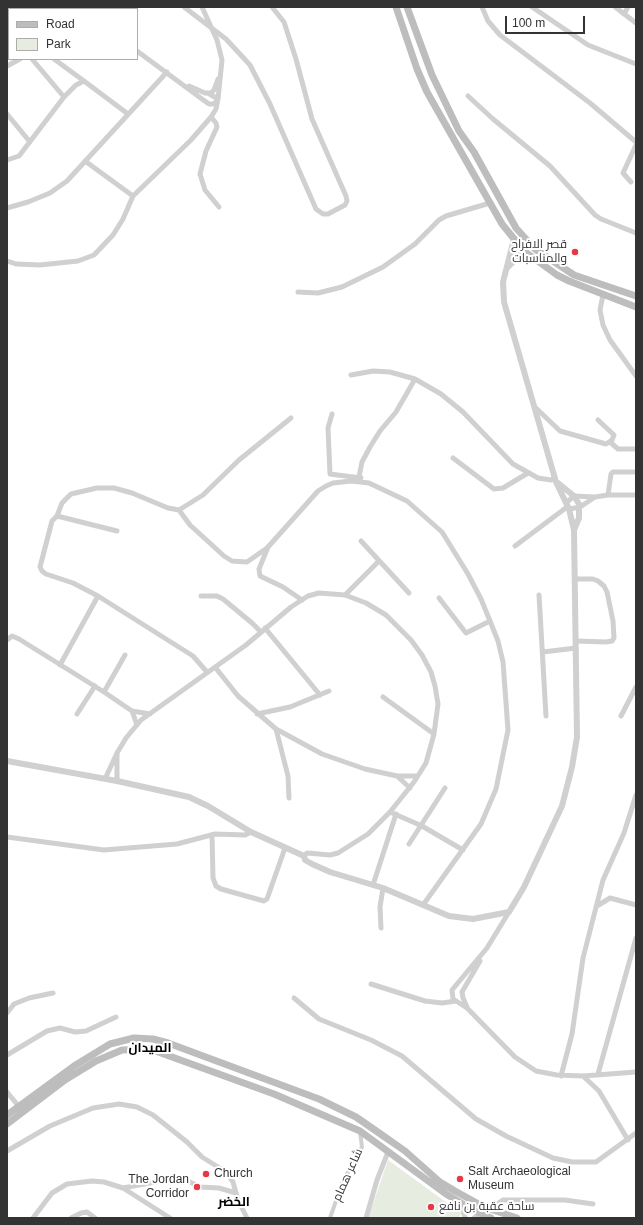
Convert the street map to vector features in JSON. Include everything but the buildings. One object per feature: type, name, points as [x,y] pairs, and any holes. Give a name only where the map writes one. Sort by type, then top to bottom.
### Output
[{"type":"main road","points":[[396,7],[417,69],[427,92],[472,173],[502,224],[514,240],[524,250],[557,275],[603,295],[636,307]]},
{"type":"main road","points":[[407,7],[432,75],[450,114],[459,131],[474,152],[516,228],[535,249],[574,275],[636,296]]},
{"type":"main road","points":[[472,173],[482,167]]},
{"type":"main road","points":[[7,1124],[20,1108],[93,1053],[110,1044],[134,1038],[153,1039],[318,1099],[356,1118],[392,1142],[405,1151],[440,1182],[490,1209],[517,1218]]},
{"type":"main road","points":[[7,1115],[96,1061],[122,1050],[141,1048],[172,1056],[274,1094],[360,1132],[415,1172],[460,1202],[477,1216],[491,1218]]},
{"type":"main road","points":[[388,1152],[392,1142]]},
{"type":"street","points":[[184,7],[235,48],[250,65],[270,104],[316,209],[323,214],[328,214],[345,205],[347,201],[346,196],[312,119],[296,59],[284,22],[272,7]]},
{"type":"street","points":[[7,261],[30,266],[78,262],[88,259],[94,255],[113,235],[123,219],[134,196],[191,140],[211,117],[216,109],[218,99],[222,60],[212,28],[202,7]]},
{"type":"street","points":[[482,7],[494,28],[506,40],[590,102],[636,142]]},
{"type":"street","points":[[532,7],[588,45],[636,64]]},
{"type":"street","points":[[615,7],[636,23]]},
{"type":"street","points":[[624,14],[628,7]]},
{"type":"street","points":[[138,52],[209,104],[212,110],[211,117],[216,123],[217,128],[206,151],[200,174],[204,190],[219,207]]},
{"type":"street","points":[[7,66],[18,60]]},
{"type":"street","points":[[33,60],[64,97]]},
{"type":"street","points":[[55,60],[128,114]]},
{"type":"street","points":[[208,93],[214,90],[222,60]]},
{"type":"street","points":[[7,208],[28,202],[50,193],[67,181],[167,72]]},
{"type":"street","points":[[7,160],[19,156],[64,97],[76,85],[84,81]]},
{"type":"street","points":[[183,84],[208,93],[218,99]]},
{"type":"street","points":[[468,96],[560,175],[589,210],[601,219],[636,233]]},
{"type":"street","points":[[209,104],[214,104],[218,99]]},
{"type":"street","points":[[7,114],[30,142]]},
{"type":"street","points":[[631,182],[623,173],[636,145]]},
{"type":"street","points":[[85,161],[134,196]]},
{"type":"street","points":[[298,292],[318,293],[342,287],[383,267],[415,244],[439,220],[446,216],[490,203]]},
{"type":"street","points":[[468,1008],[462,995],[464,988],[510,912],[546,842],[566,795],[577,737],[576,579],[574,530],[567,507],[556,480],[537,409],[504,302],[503,282],[508,268],[514,240]]},
{"type":"street","points":[[508,268],[524,250]]},
{"type":"street","points":[[603,295],[600,310],[603,325],[610,340],[636,376]]},
{"type":"street","points":[[351,375],[373,371],[390,372],[415,379],[442,394],[463,412],[500,453],[513,464],[544,480],[556,480],[574,496],[580,507],[579,518],[574,530]]},
{"type":"street","points":[[359,477],[362,462],[370,448],[380,431],[396,412],[415,379]]},
{"type":"street","points":[[537,409],[560,431],[604,445],[610,442],[614,435],[598,420]]},
{"type":"street","points":[[332,414],[328,428],[330,474],[359,477],[407,501],[442,532],[481,598],[498,641],[503,662],[508,730],[503,759],[492,801],[481,824],[423,905]]},
{"type":"street","points":[[207,672],[193,656],[98,596],[42,571],[40,567],[52,521],[57,516],[62,503],[71,494],[97,488],[114,488],[132,493],[168,508],[179,510],[203,495],[239,460],[291,418]]},
{"type":"street","points":[[610,442],[618,449],[636,449]]},
{"type":"street","points":[[453,458],[494,489],[503,488],[528,472]]},
{"type":"street","points":[[608,495],[611,474],[636,472]]},
{"type":"street","points":[[179,510],[190,525],[224,556],[232,561],[247,562],[268,548],[318,492],[326,486],[333,483],[351,481],[369,483]]},
{"type":"street","points":[[567,507],[580,507],[595,498],[608,495],[636,495]]},
{"type":"street","points":[[574,496],[595,498]]},
{"type":"street","points":[[515,546],[567,507],[574,496]]},
{"type":"street","points":[[57,516],[74,519],[117,531]]},
{"type":"street","points":[[361,541],[409,593]]},
{"type":"street","points":[[268,548],[259,569],[260,576],[283,587],[302,600]]},
{"type":"street","points":[[345,595],[380,561]]},
{"type":"street","points":[[543,652],[576,645],[612,641],[614,638],[613,621],[607,592],[604,586],[593,579],[576,579]]},
{"type":"street","points":[[105,779],[116,753],[137,725],[207,672],[246,646],[263,630],[302,600],[319,592],[345,595],[366,603],[386,615],[411,640],[422,655],[431,672],[438,704],[434,734],[426,763],[418,776],[390,812],[368,834],[345,850],[330,855],[307,853],[304,856]]},
{"type":"street","points":[[539,595],[546,716]]},
{"type":"street","points":[[60,665],[98,596]]},
{"type":"street","points":[[201,596],[217,596],[223,599],[263,630],[320,695]]},
{"type":"street","points":[[439,598],[466,632],[490,621]]},
{"type":"street","points":[[7,640],[15,637],[95,686],[132,711],[150,714]]},
{"type":"street","points":[[104,692],[125,655]]},
{"type":"street","points":[[215,667],[238,696],[257,714],[276,729],[322,754],[365,768],[398,776],[418,776]]},
{"type":"street","points":[[77,714],[95,686]]},
{"type":"street","points":[[621,716],[636,687]]},
{"type":"street","points":[[257,714],[290,707],[329,691]]},
{"type":"street","points":[[383,697],[434,734]]},
{"type":"street","points":[[132,711],[137,725]]},
{"type":"street","points":[[276,729],[288,776],[289,798]]},
{"type":"street","points":[[116,753],[117,781]]},
{"type":"street","points":[[7,761],[117,781],[189,798],[208,806],[251,832],[304,856],[305,860],[330,872],[383,888],[449,916],[465,919],[510,912]]},
{"type":"street","points":[[398,776],[410,788]]},
{"type":"street","points":[[409,844],[422,826],[445,788]]},
{"type":"street","points":[[560,1076],[572,1034],[583,958],[603,880],[624,833],[636,795]]},
{"type":"street","points":[[390,812],[422,826],[463,850]]},
{"type":"street","points":[[373,885],[396,814]]},
{"type":"street","points":[[7,837],[104,850],[177,844],[222,833],[245,835],[251,832]]},
{"type":"street","points":[[212,835],[213,878],[216,886],[221,889],[264,901],[267,901],[285,848]]},
{"type":"street","points":[[381,928],[380,907],[383,888]]},
{"type":"street","points":[[597,907],[610,898],[636,905]]},
{"type":"street","points":[[598,1074],[636,938]]},
{"type":"street","points":[[487,948],[452,990],[452,995],[456,1001],[468,1008],[519,1060],[536,1071],[560,1076],[636,1072]]},
{"type":"street","points":[[371,984],[422,1000],[442,1003],[456,1001]]},
{"type":"street","points":[[7,1013],[14,1004],[29,998],[53,993]]},
{"type":"street","points":[[294,998],[319,1019],[371,1040],[402,1056],[476,1119],[506,1136],[553,1158],[592,1163],[600,1160],[636,1133]]},
{"type":"street","points":[[7,1055],[47,1031],[60,1028],[75,1032],[86,1031],[116,1017]]},
{"type":"street","points":[[582,1076],[599,1092],[628,1140]]},
{"type":"street","points":[[7,1092],[20,1108]]},
{"type":"street","points":[[7,1151],[72,1115],[101,1105],[128,1105],[152,1115],[187,1142],[202,1157],[226,1172],[233,1182],[247,1218]]},
{"type":"street","name":"شاعر همام","points":[[330,1218],[344,1181],[362,1147],[360,1132]]},
{"type":"street","points":[[366,1218],[377,1180],[388,1152]]},
{"type":"street","points":[[123,1188],[176,1178],[188,1181],[200,1187],[219,1188],[236,1193]]},
{"type":"street","points":[[33,1218],[52,1193],[67,1184],[79,1182],[104,1182],[123,1188],[170,1218]]},
{"type":"street","points":[[490,1209],[503,1200],[563,1200],[592,1204]]},
{"type":"street","points":[[460,1202],[465,1218]]},
{"type":"street","points":[[72,1218],[81,1213],[87,1212],[95,1218]]},
{"type":"green space","points":[[388,1160],[461,1213],[459,1218],[368,1218]]},
{"type":"place","name":"قصر الافراح والمناسبات","points":[[575,252]]},
{"type":"place","name":"Church","points":[[206,1174]]},
{"type":"place","name":"Salt Archaeological Museum","points":[[460,1179]]},
{"type":"place","name":"The Jordan Corridor","points":[[197,1187]]},
{"type":"place","name":"ساحة عقبة بن نافع","points":[[431,1207]]},
{"type":"district","name":"الميدان","points":[[150,1048]]},
{"type":"district","name":"الخضر","points":[[234,1202]]}]
